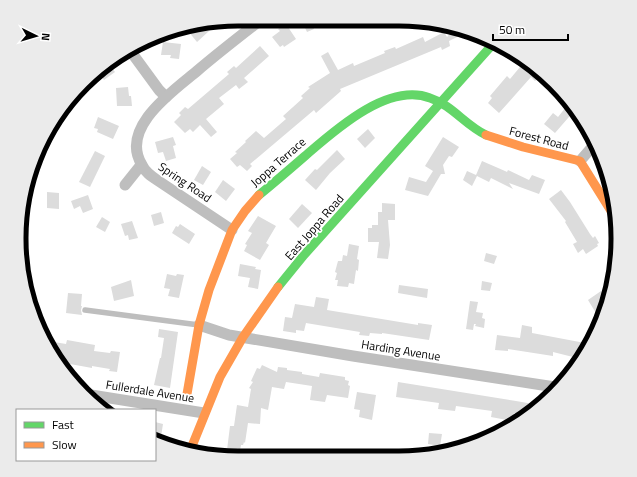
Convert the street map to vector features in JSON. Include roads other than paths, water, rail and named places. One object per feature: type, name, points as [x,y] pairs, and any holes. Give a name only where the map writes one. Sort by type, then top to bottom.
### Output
[{"type":"street","name":"Spring Road","points":[[232,230],[146,172],[141,165],[137,149],[137,140],[144,121],[166,97],[252,26]]},
{"type":"street","name":"East Joppa Road","points":[[192,446],[204,413],[220,377],[243,336],[272,294],[304,255],[490,47]]},
{"type":"street","points":[[132,54],[159,90],[166,97]]},
{"type":"street","name":"Joppa Terrace","points":[[186,394],[199,325],[209,290],[232,230],[256,198],[339,126],[351,118],[396,97],[404,95],[426,97],[441,102]]},
{"type":"street","name":"Forest Road","points":[[441,102],[467,124],[489,136],[502,141],[580,161],[608,207]]},
{"type":"street","points":[[580,161],[591,149]]},
{"type":"street","points":[[125,185],[141,165]]},
{"type":"street","points":[[199,325],[221,333],[243,336]]},
{"type":"street","name":"Harding Avenue","points":[[243,336],[353,356],[551,387]]},
{"type":"street","name":"Fullerdale Avenue","points":[[95,396],[204,413]]},
{"type":"lane","points":[[85,310],[199,325]]}]
